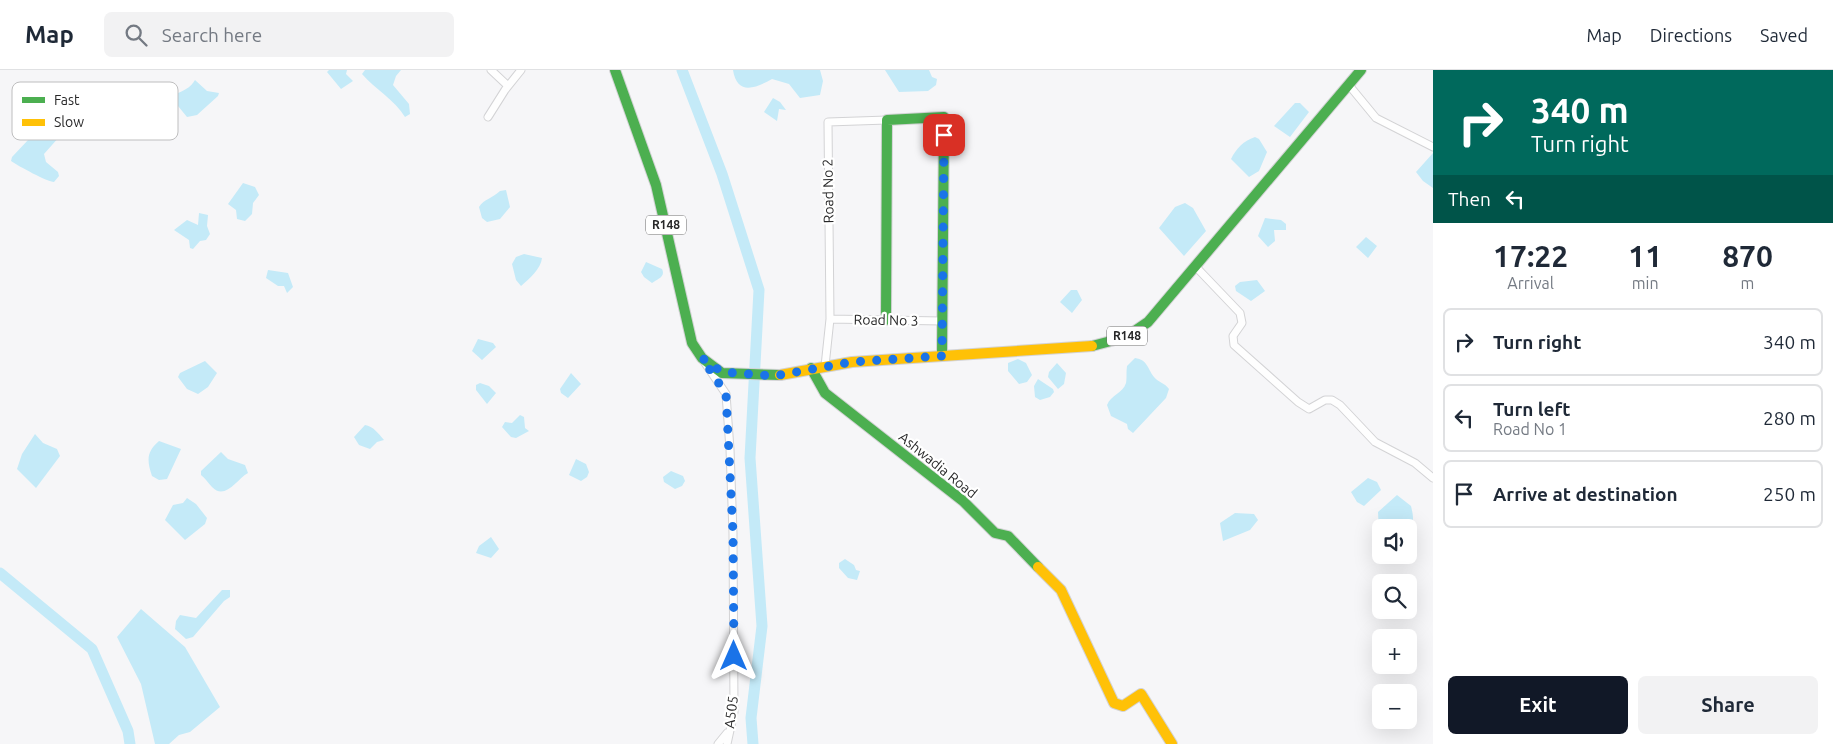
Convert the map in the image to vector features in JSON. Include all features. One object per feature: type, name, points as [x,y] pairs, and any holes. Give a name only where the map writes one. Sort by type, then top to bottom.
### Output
[{"type":"main road","name":"R148","points":[[616,70],[627,108],[656,185],[692,343],[702,358],[722,372],[774,376],[852,362],[1088,347],[1126,337],[1148,322],[1348,84],[1362,70]]},
{"type":"main road","points":[[886,320],[886,120],[944,117],[942,356]]},
{"type":"main road","name":"Ashwadia Road","points":[[811,368],[825,393],[963,501],[995,533],[1008,536],[1060,590],[1114,703],[1123,706],[1142,694],[1172,744]]},
{"type":"street","points":[[491,70],[508,86]]},
{"type":"street","points":[[488,117],[521,70]]},
{"type":"street","points":[[1348,84],[1376,118],[1433,147]]},
{"type":"street","name":"Road No 2","points":[[830,319],[828,122],[886,120]]},
{"type":"street","points":[[1196,267],[1240,313],[1242,323],[1233,336],[1234,345],[1298,402],[1309,408],[1325,400],[1332,400],[1340,405],[1375,442],[1415,463],[1433,478]]},
{"type":"street","points":[[825,366],[830,319]]},
{"type":"street","name":"Road No 3","points":[[830,319],[942,320]]},
{"type":"street","name":"A505","points":[[702,358],[726,394],[733,533],[734,712],[728,744]]},
{"type":"street","points":[[718,744],[729,731]]},
{"type":"water","points":[[329,70],[347,70],[346,74],[353,81],[341,89],[327,72]]},
{"type":"water","points":[[365,70],[401,70],[396,76],[393,85],[409,104],[410,114],[405,117],[396,105],[362,74]]},
{"type":"water","points":[[733,70],[820,70],[823,81],[820,95],[800,98],[789,84],[772,79],[754,87],[743,87],[735,78]]},
{"type":"water","points":[[885,70],[929,70],[932,77],[937,79],[936,85],[928,91],[899,92]]},
{"type":"water","points":[[195,80],[207,91],[219,93],[197,115],[187,117],[178,106],[178,94],[189,87]]},
{"type":"water","points":[[773,98],[780,102],[786,110],[779,109],[777,121],[764,112]]},
{"type":"water","points":[[1295,103],[1300,103],[1309,112],[1290,137],[1274,126]]},
{"type":"water","points":[[1255,137],[1259,139],[1267,152],[1259,171],[1249,177],[1231,159],[1240,146]]},
{"type":"water","points":[[28,140],[56,140],[44,154],[46,162],[58,172],[59,176],[54,182],[40,177],[11,161],[12,157]]},
{"type":"water","points":[[1433,153],[1433,188],[1423,181],[1416,172]]},
{"type":"water","points":[[243,183],[255,187],[259,195],[253,203],[252,214],[245,221],[237,219],[236,210],[228,204]]},
{"type":"water","points":[[506,190],[510,207],[500,219],[487,222],[482,218],[479,207],[483,202],[500,191]]},
{"type":"water","points":[[1185,203],[1193,208],[1206,231],[1184,256],[1159,228],[1175,207]]},
{"type":"water","points":[[199,213],[208,215],[207,226],[210,234],[206,240],[200,241],[193,249],[190,248],[189,240],[174,230],[187,220],[198,225]]},
{"type":"water","points":[[1265,218],[1281,220],[1286,224],[1286,230],[1274,230],[1275,241],[1268,247],[1258,236]]},
{"type":"water","points":[[1366,237],[1377,246],[1368,258],[1356,247]]},
{"type":"water","points":[[524,254],[542,258],[537,270],[521,286],[516,280],[512,264],[516,257]]},
{"type":"water","points":[[646,262],[662,269],[663,272],[660,278],[652,283],[641,272]]},
{"type":"water","points":[[268,270],[288,273],[293,287],[287,293],[284,286],[278,286],[266,278]]},
{"type":"water","points":[[1257,280],[1265,291],[1251,301],[1236,291],[1235,286],[1240,282]]},
{"type":"water","points":[[1071,290],[1077,290],[1082,300],[1072,313],[1060,302]]},
{"type":"water","points":[[478,339],[493,343],[496,347],[482,360],[472,351]]},
{"type":"water","points":[[1135,358],[1145,363],[1154,377],[1169,389],[1166,398],[1133,433],[1128,429],[1127,424],[1111,416],[1107,405],[1124,386],[1127,366]]},
{"type":"water","points":[[1018,359],[1026,363],[1032,375],[1027,382],[1019,384],[1008,371],[1008,363]]},
{"type":"water","points":[[205,361],[217,373],[208,387],[198,394],[187,389],[178,377],[180,373]]},
{"type":"water","points":[[1057,363],[1066,373],[1064,384],[1058,389],[1048,377],[1049,372]]},
{"type":"water","points":[[571,373],[581,384],[568,398],[561,393],[560,389]]},
{"type":"water","points":[[1038,379],[1053,389],[1054,392],[1050,397],[1040,400],[1035,397],[1034,386]]},
{"type":"water","points":[[480,383],[489,386],[496,393],[487,404],[476,390],[476,385]]},
{"type":"water","points":[[520,415],[524,417],[525,428],[529,431],[516,438],[511,437],[502,427],[505,422],[512,423]]},
{"type":"water","points":[[365,425],[373,429],[384,440],[377,442],[370,449],[359,445],[354,437]]},
{"type":"water","points":[[35,434],[43,443],[57,449],[60,456],[36,488],[17,469],[22,454]]},
{"type":"water","points":[[159,441],[181,449],[167,479],[159,480],[152,476],[149,457],[152,449]]},
{"type":"water","points":[[221,452],[228,459],[245,465],[248,473],[231,488],[222,492],[212,487],[201,475],[201,471]]},
{"type":"water","points":[[576,459],[586,464],[589,472],[587,477],[581,481],[569,475]]},
{"type":"water","points":[[671,471],[683,476],[685,481],[682,486],[675,489],[664,482],[663,477]]},
{"type":"water","points":[[1368,478],[1377,482],[1381,490],[1364,506],[1357,502],[1351,492]]},
{"type":"water","points":[[1397,495],[1411,506],[1413,519],[1378,519],[1378,512]]},
{"type":"water","points":[[187,498],[196,504],[207,518],[205,524],[185,540],[165,520],[173,505],[183,503]]},
{"type":"water","points":[[1235,513],[1254,514],[1258,520],[1250,530],[1223,541],[1220,523]]},
{"type":"water","points":[[491,537],[499,549],[491,558],[476,553],[479,546]]},
{"type":"water","points":[[845,559],[854,565],[856,570],[860,571],[857,580],[848,578],[839,568],[839,563]]},
{"type":"water","points":[[222,590],[230,590],[230,597],[224,601],[193,637],[186,639],[175,629],[176,621],[180,615],[196,618]]},
{"type":"water","points":[[141,609],[185,647],[220,707],[190,732],[179,735],[169,744],[155,744],[141,684],[117,637]]},
{"type":"waterway","points":[[682,70],[722,174],[759,290],[750,458],[762,626],[751,718],[753,744]]},
{"type":"waterway","points":[[0,573],[92,649],[128,731],[130,744]]},
{"type":"traffic: fast","points":[[615,70],[656,185],[692,343],[702,358],[722,373],[780,375]]},
{"type":"traffic: fast","points":[[1092,346],[1126,337],[1148,322],[1361,70]]},
{"type":"traffic: fast","points":[[886,320],[887,120],[944,117],[942,356]]},
{"type":"traffic: fast","points":[[811,368],[825,393],[963,501],[995,533],[1008,536],[1038,567]]},
{"type":"traffic: slow","points":[[780,375],[852,362],[1092,346]]},
{"type":"traffic: slow","points":[[1038,567],[1061,590],[1114,703],[1123,706],[1141,694],[1172,744]]},
{"type":"route","points":[[734,656],[733,533],[726,394],[702,358],[722,372],[774,376],[852,362],[942,356],[944,135]]}]
